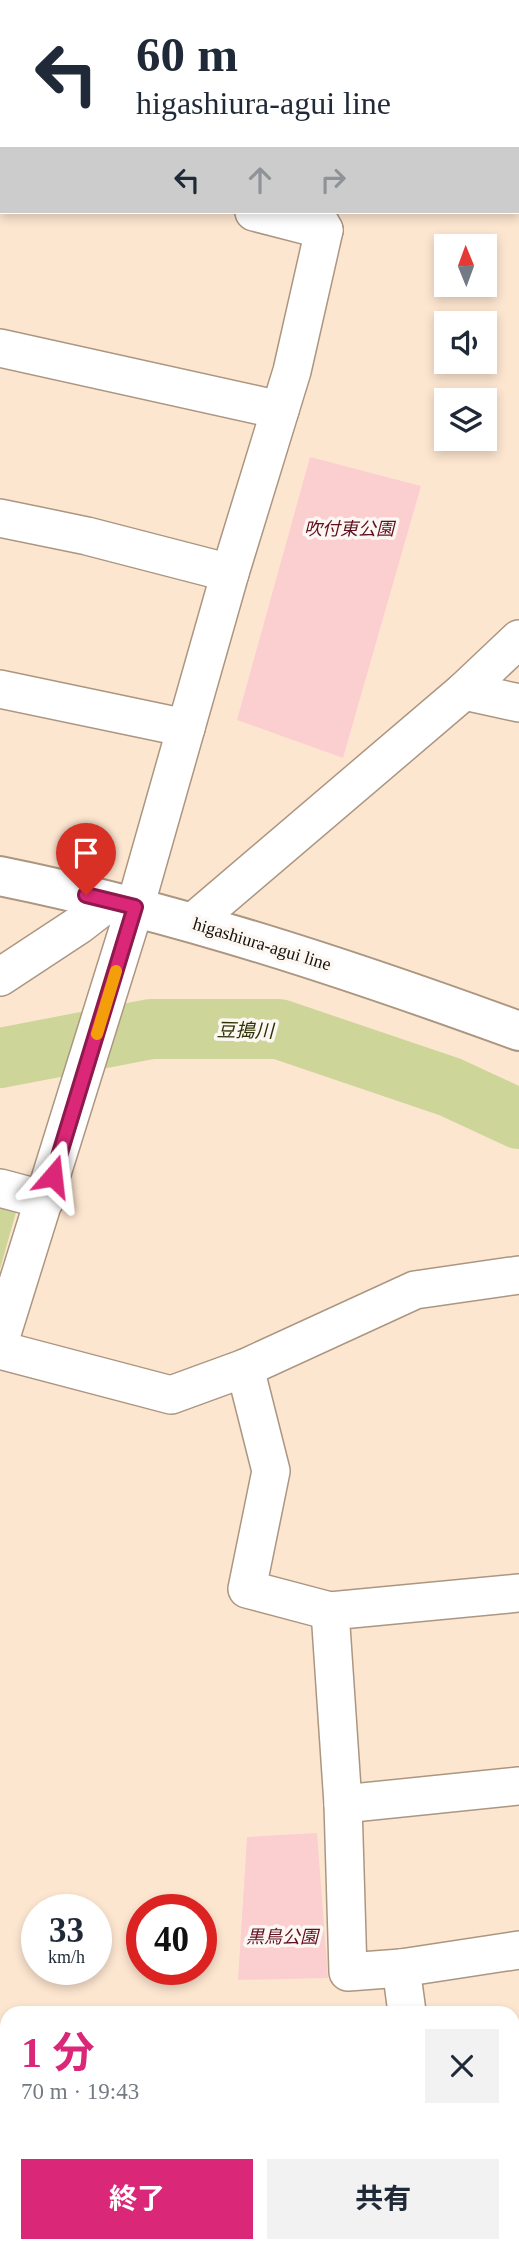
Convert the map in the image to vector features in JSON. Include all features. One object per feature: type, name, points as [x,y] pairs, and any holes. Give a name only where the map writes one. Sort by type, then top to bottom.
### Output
[{"type":"main road","name":"higashiura-agui line","points":[[0,876],[125,911],[193,922],[323,962],[519,1031]]},
{"type":"street","points":[[0,1340],[61,1152],[125,911],[186,728],[280,410],[319,221],[268,214]]},
{"type":"street","points":[[0,348],[280,410]]},
{"type":"street","points":[[0,518],[87,536],[230,573]]},
{"type":"street","points":[[193,922],[464,691],[519,639]]},
{"type":"street","points":[[0,689],[186,728]]},
{"type":"street","points":[[464,691],[519,703]]},
{"type":"street","points":[[0,977],[79,925],[125,911]]},
{"type":"street","points":[[0,1188],[45,1200]]},
{"type":"street","points":[[0,1350],[171,1395],[245,1368],[415,1290],[519,1275]]},
{"type":"street","points":[[245,1368],[271,1471],[247,1589],[330,1611],[519,1593]]},
{"type":"street","points":[[330,1611],[344,1804],[348,1972],[401,1968],[519,1950]]},
{"type":"street","points":[[344,1804],[519,1786]]},
{"type":"street","points":[[401,1968],[406,2006]]},
{"type":"green space","name":"吹付東公園","points":[[310,457],[421,486],[343,758],[237,720]]},
{"type":"green space","name":"黒鳥公園","points":[[317,1833],[328,1978],[238,1980],[247,1837]]},
{"type":"shaded area","points":[[0,1204],[17,1209],[0,1269]]},
{"type":"waterway","name":"豆搗川","points":[[0,1058],[151,1029],[279,1029],[450,1087],[519,1119]]},
{"type":"slow traffic","points":[[97,1034],[116,971]]},
{"type":"route","points":[[53,1176],[135,907],[86,895]]}]
